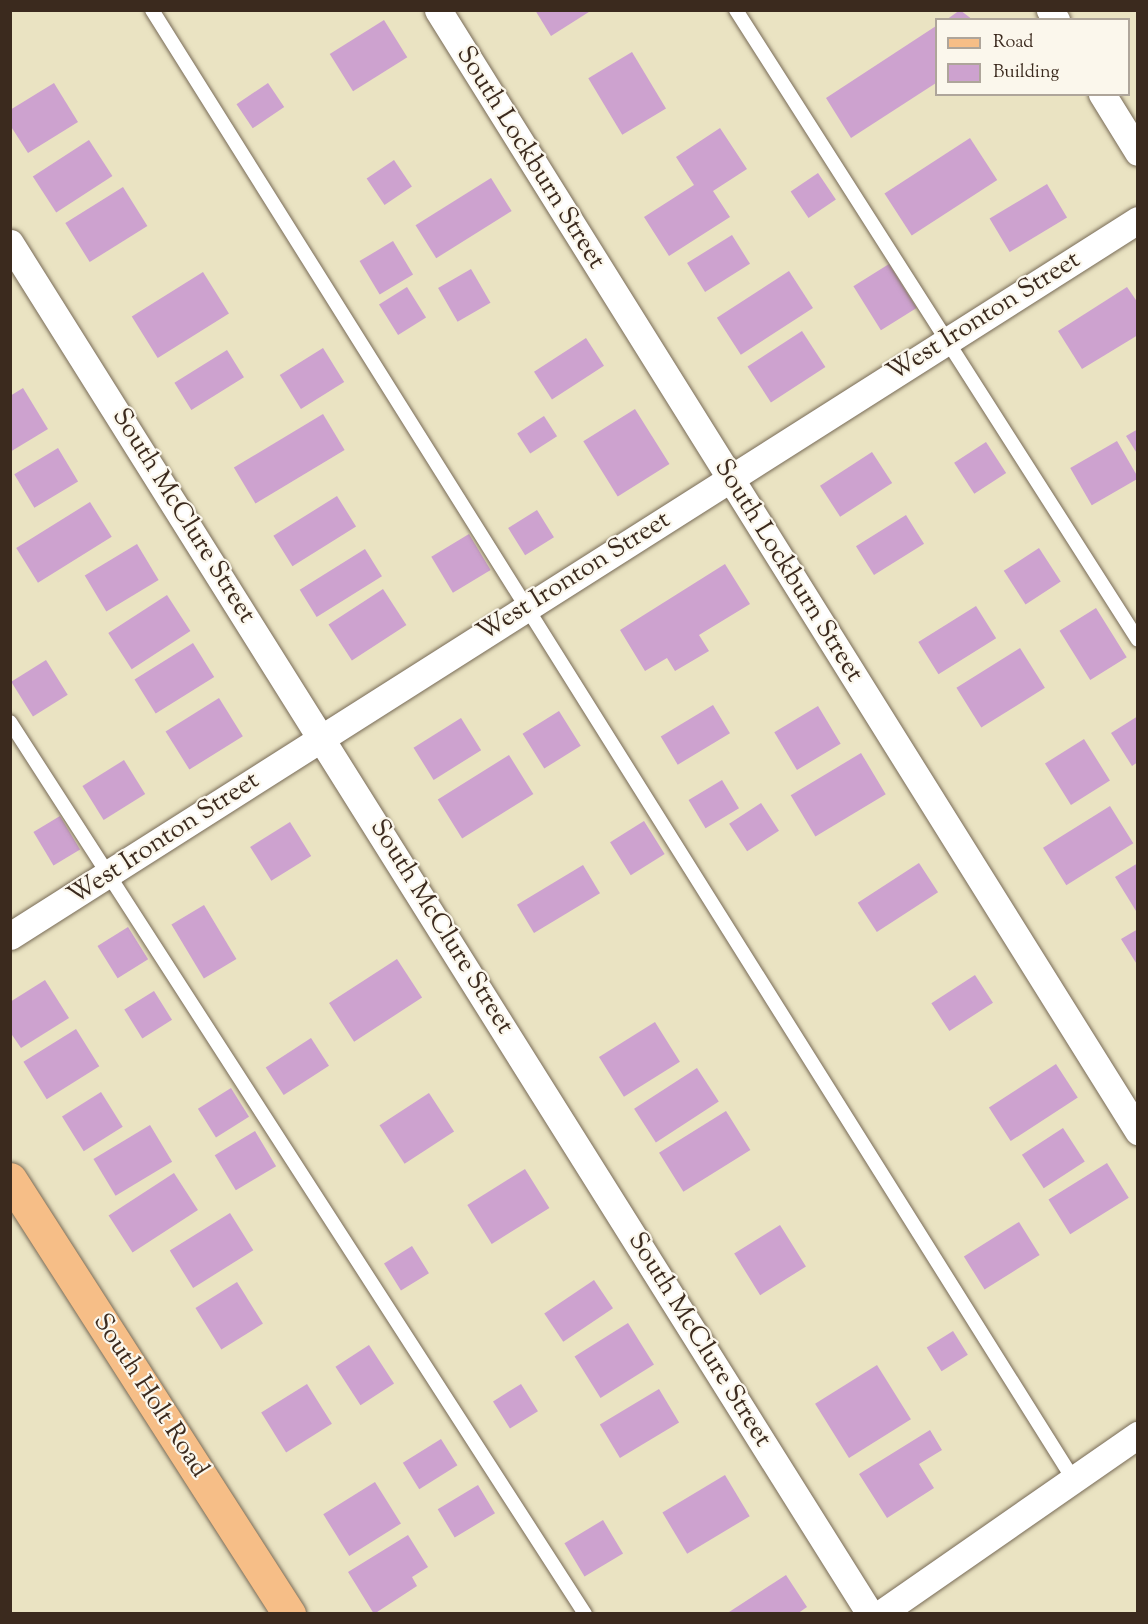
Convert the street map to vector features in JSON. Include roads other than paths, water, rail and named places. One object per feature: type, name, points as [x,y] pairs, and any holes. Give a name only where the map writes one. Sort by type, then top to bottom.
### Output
[{"type":"main road","name":"South Holt Road","points":[[10,1179],[289,1614]]},
{"type":"street","name":"South Lockburn Street","points":[[438,10],[1137,1131]]},
{"type":"street","points":[[1103,96],[1137,152]]},
{"type":"street","name":"West Ironton Street","points":[[10,936],[1137,220]]},
{"type":"street","name":"South McClure Street","points":[[10,243],[870,1614]]},
{"type":"street","points":[[880,1614],[1137,1435]]},
{"type":"lane","points":[[152,10],[528,606],[1073,1479]]},
{"type":"lane","points":[[736,10],[1137,640]]},
{"type":"lane","points":[[10,722],[585,1614]]}]
